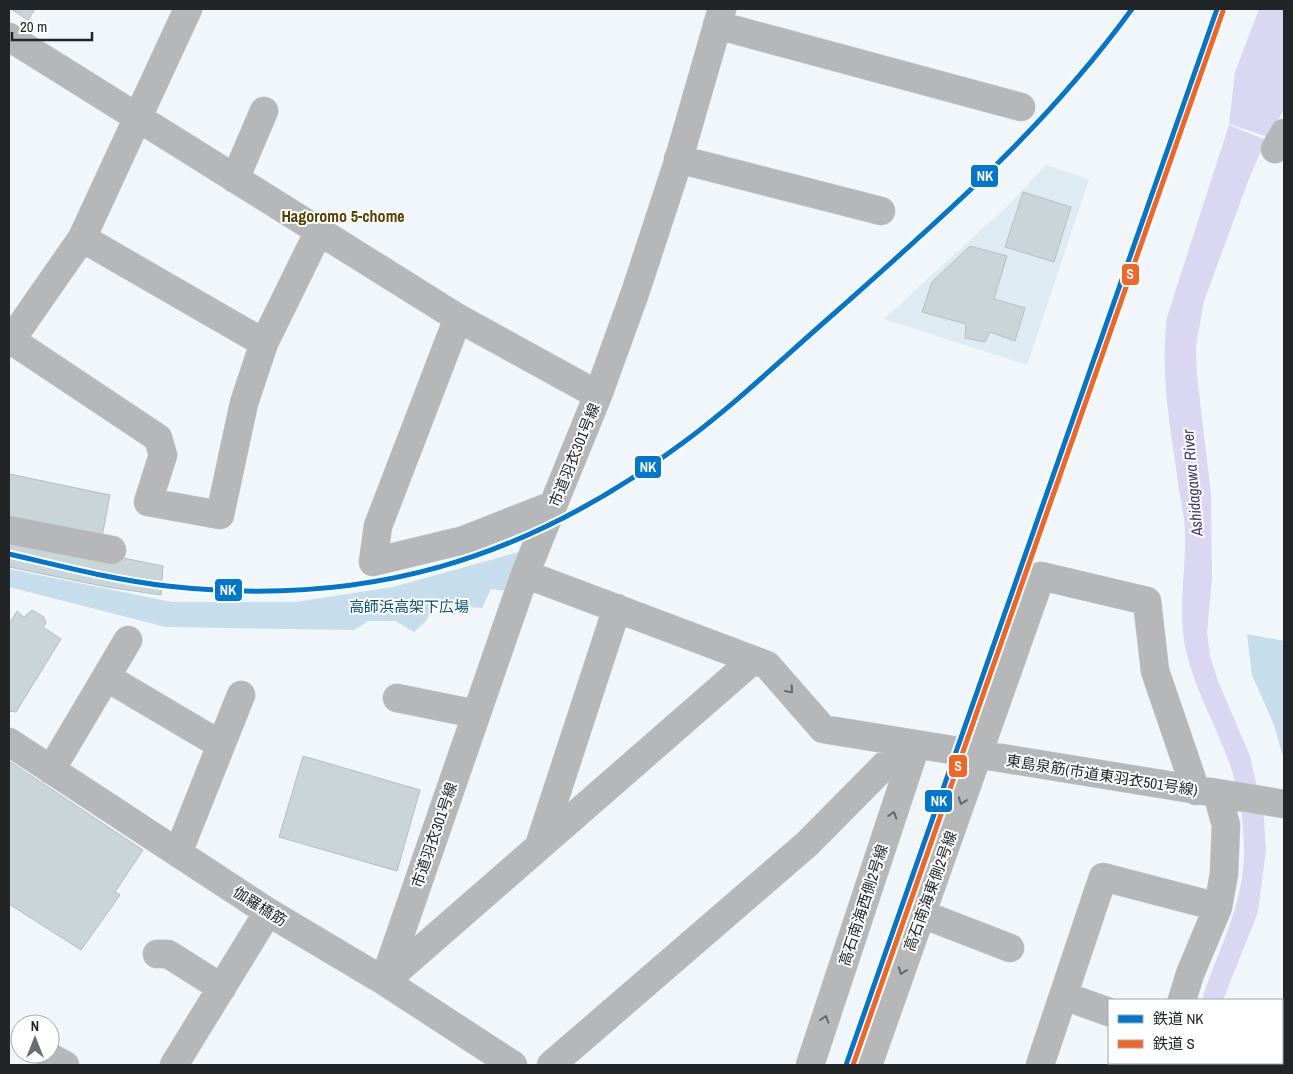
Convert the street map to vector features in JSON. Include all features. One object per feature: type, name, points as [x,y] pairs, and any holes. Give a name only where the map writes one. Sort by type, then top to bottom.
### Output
[{"type":"street","points":[[188,9],[82,238],[10,342],[158,438],[163,455],[148,502],[220,515],[244,403],[264,343],[319,231]]},
{"type":"street","points":[[719,17],[1021,107]]},
{"type":"street","name":"市道羽衣301号線","points":[[384,982],[526,574],[598,395],[635,293],[678,159],[719,17]]},
{"type":"street","points":[[9,37],[458,318],[598,395]]},
{"type":"street","points":[[236,179],[264,111]]},
{"type":"street","points":[[678,159],[881,212]]},
{"type":"street","points":[[82,238],[264,343]]},
{"type":"street","points":[[458,318],[378,526],[373,562],[464,540],[553,505]]},
{"type":"street","points":[[9,530],[112,550]]},
{"type":"street","name":"東島泉筋(市道東羽衣501号線)","points":[[526,574],[767,665],[823,729],[978,756],[1284,804]]},
{"type":"street","name":"高石南海東側2号線","points":[[868,1065],[1041,576],[1147,601],[1155,671],[1213,793]]},
{"type":"street","points":[[539,846],[617,608]]},
{"type":"street","points":[[51,770],[128,640]]},
{"type":"street","points":[[384,982],[753,660]]},
{"type":"street","points":[[106,678],[221,745]]},
{"type":"street","points":[[178,853],[241,695]]},
{"type":"street","points":[[397,698],[476,714]]},
{"type":"street","name":"伽羅橋筋","points":[[9,742],[268,912],[384,982],[513,1065]]},
{"type":"street","points":[[550,1065],[807,844],[911,744]]},
{"type":"street","name":"高石南海西側2号線","points":[[810,1065],[911,744]]},
{"type":"street","points":[[1182,999],[1190,974],[1218,907],[1224,874],[1226,825],[1213,793]]},
{"type":"street","points":[[1040,1065],[1103,877],[1218,907]]},
{"type":"street","points":[[174,1065],[268,912]]},
{"type":"street","points":[[922,914],[1010,948]]},
{"type":"street","points":[[157,954],[168,954],[222,988]]},
{"type":"street","points":[[1064,996],[1108,1012]]},
{"type":"shaded area","points":[[1046,165],[1089,179],[1027,365],[884,319],[1006,207]]},
{"type":"green space","name":"高師浜高架下広場","points":[[519,552],[508,591],[491,589],[482,608],[445,605],[431,607],[427,620],[414,632],[395,621],[368,621],[354,630],[166,627],[9,587],[9,569],[172,602],[295,602],[393,587]]},
{"type":"green space","points":[[1247,634],[1284,641],[1284,760],[1274,725],[1252,675]]},
{"type":"water","points":[[1259,9],[1284,9],[1284,110],[1268,137],[1229,124],[1235,72]]},
{"type":"water","name":"Ashidagawa River","points":[[1229,125],[1266,140],[1250,176],[1204,301],[1196,346],[1197,376],[1211,494],[1212,579],[1207,632],[1210,656],[1218,681],[1250,756],[1264,819],[1266,850],[1258,912],[1223,999],[1202,999],[1229,928],[1240,891],[1243,872],[1243,833],[1236,783],[1228,758],[1190,667],[1183,636],[1182,607],[1185,528],[1165,379],[1167,317]]},
{"type":"building","points":[[11,9],[35,9],[28,20]]},
{"type":"building","points":[[1023,192],[1071,207],[1054,262],[1005,247]]},
{"type":"building","points":[[970,246],[1007,256],[994,299],[1025,308],[1015,341],[990,332],[985,342],[965,338],[966,324],[922,312],[932,282]]},
{"type":"building","points":[[9,474],[110,495],[102,537],[9,518]]},
{"type":"building","points":[[9,535],[163,566],[161,595],[107,587],[9,567]]},
{"type":"building","points":[[32,610],[44,617],[46,623],[43,627],[61,639],[16,712],[9,711],[9,624],[17,611],[24,617]]},
{"type":"building","points":[[303,756],[420,790],[397,871],[279,837]]},
{"type":"building","points":[[9,761],[143,850],[115,892],[120,895],[81,950],[9,904]]},
{"type":"rail line","name":"NK","points":[[9,554],[107,576],[167,586],[239,591],[309,590],[375,581],[440,567],[502,546],[564,518],[624,483],[704,427],[743,395],[877,275],[955,204],[1029,131],[1065,93],[1132,9]]},
{"type":"rail line","name":"NK","points":[[846,1065],[1217,9]]},
{"type":"rail line","name":"S","points":[[853,1065],[1223,11]]},
{"type":"district","name":"Hagoromo 5-chome","points":[[343,216]]}]
